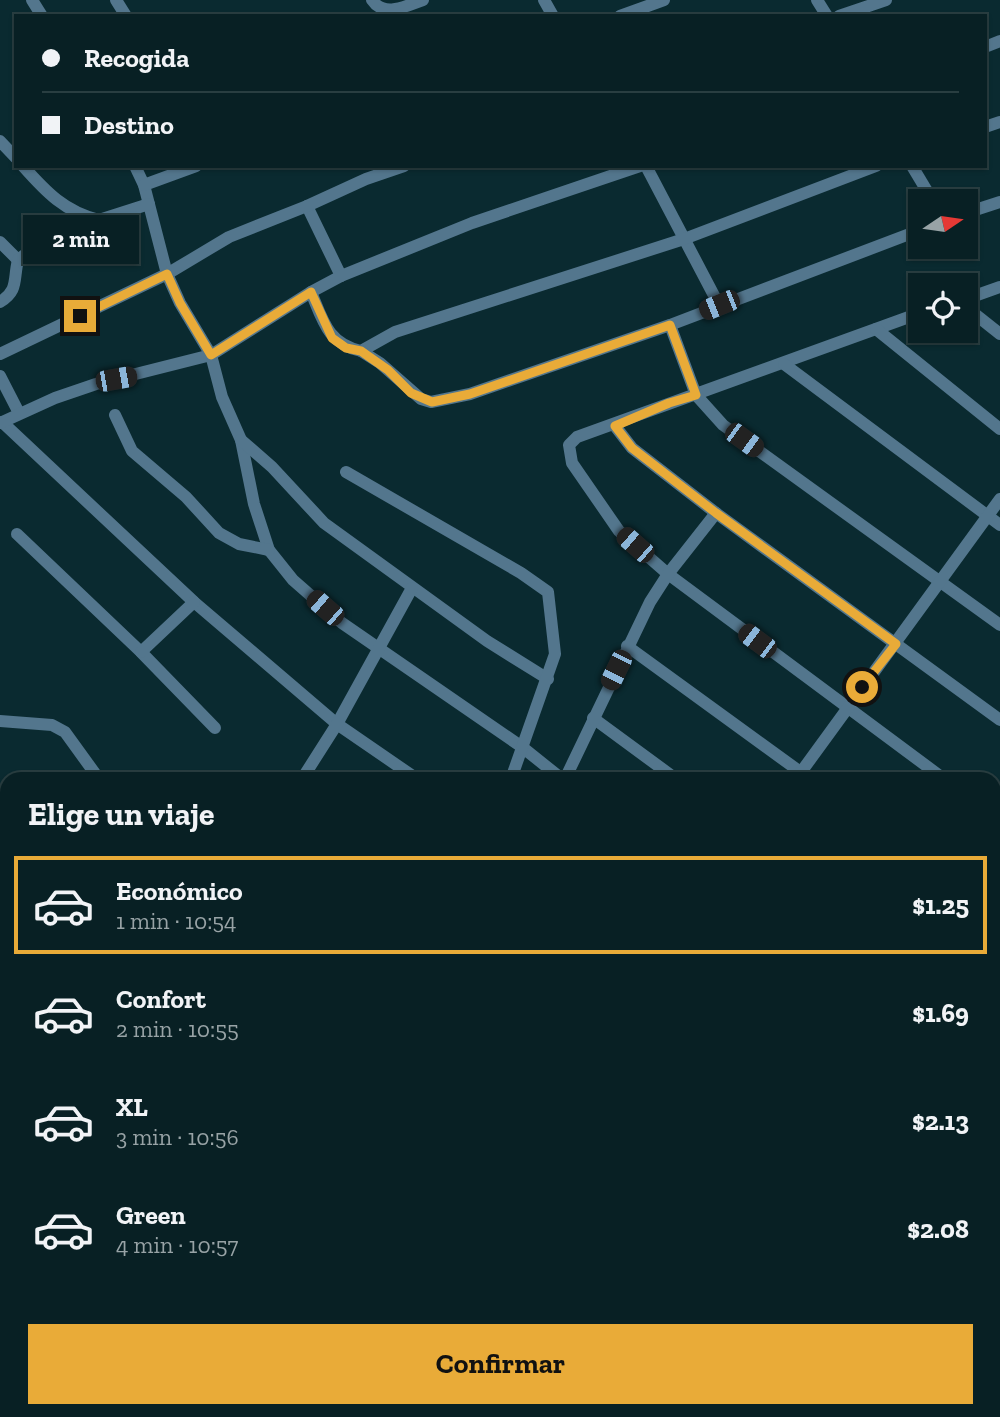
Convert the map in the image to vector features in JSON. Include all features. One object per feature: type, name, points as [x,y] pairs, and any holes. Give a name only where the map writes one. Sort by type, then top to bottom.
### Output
[{"type":"street","points":[[372,0],[377,7],[386,10],[423,0]]},
{"type":"street","points":[[626,14],[664,0]]},
{"type":"street","points":[[845,14],[886,0]]},
{"type":"street","points":[[0,141],[14,156]]},
{"type":"street","points":[[25,168],[44,190],[67,209],[99,220]]},
{"type":"street","points":[[136,168],[144,185],[167,274],[180,303],[211,355],[222,397],[241,440],[254,504],[269,550],[293,580],[342,622],[555,772]]},
{"type":"street","points":[[144,185],[191,168]]},
{"type":"street","points":[[0,354],[167,274],[229,237],[307,206],[366,178],[398,168]]},
{"type":"street","points":[[407,772],[337,724],[194,602],[1,422],[55,398],[96,384],[211,355],[341,276],[472,223],[634,168]]},
{"type":"street","points":[[647,168],[719,305]]},
{"type":"street","points":[[361,351],[395,332],[684,239],[871,168]]},
{"type":"street","points":[[913,168],[926,189]]},
{"type":"street","points":[[978,209],[1000,202]]},
{"type":"street","points":[[0,302],[11,295],[16,283],[18,260],[27,253],[99,220],[149,204]]},
{"type":"street","points":[[307,206],[341,276]]},
{"type":"street","points":[[311,292],[332,338],[346,348],[361,351],[388,370],[411,393],[432,402],[470,394],[670,325],[908,234]]},
{"type":"street","points":[[0,242],[18,260]]},
{"type":"street","points":[[978,295],[1000,287]]},
{"type":"street","points":[[908,317],[784,365],[669,403],[615,426],[577,438],[569,445],[572,463],[619,531],[668,574],[934,772]]},
{"type":"street","points":[[978,317],[1000,334]]},
{"type":"street","points":[[670,325],[696,395],[723,425],[1000,625]]},
{"type":"street","points":[[876,329],[1000,429]]},
{"type":"street","points":[[784,365],[1000,525]]},
{"type":"street","points":[[0,376],[19,413]]},
{"type":"street","points":[[115,415],[132,451],[186,497],[219,533],[239,544],[269,550]]},
{"type":"street","points":[[615,426],[632,448],[716,513],[1000,720]]},
{"type":"street","points":[[241,440],[272,467],[324,523],[487,641],[548,679]]},
{"type":"street","points":[[346,472],[521,573],[548,592],[555,654],[513,772]]},
{"type":"street","points":[[805,772],[846,708],[896,644],[1000,499]]},
{"type":"street","points":[[567,772],[650,602],[668,574],[716,513]]},
{"type":"street","points":[[17,534],[141,652],[215,728]]},
{"type":"street","points":[[306,772],[380,650],[412,588]]},
{"type":"street","points":[[141,652],[194,602]]},
{"type":"street","points":[[627,646],[795,772]]},
{"type":"street","points":[[593,718],[666,772]]},
{"type":"street","points":[[0,721],[52,725],[65,732],[94,772]]},
{"type":"route","points":[[80,316],[167,274],[180,303],[211,355],[311,292],[332,338],[346,348],[361,351],[380,363],[411,393],[432,402],[470,394],[670,325],[696,395],[669,403],[615,426],[632,448],[716,513],[896,644],[862,687]]}]
